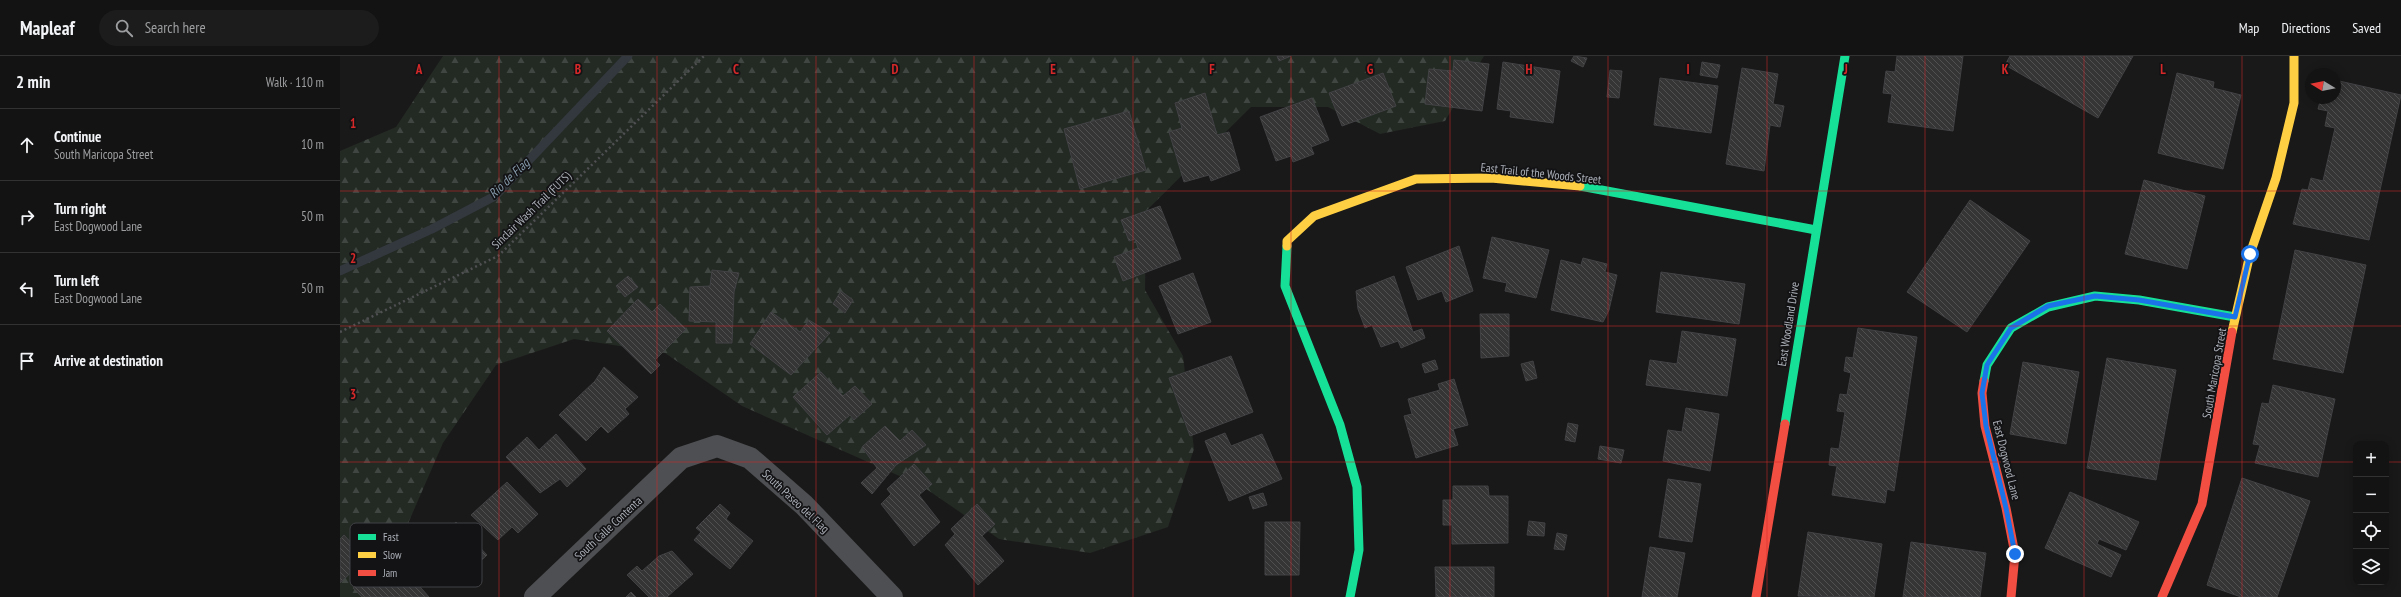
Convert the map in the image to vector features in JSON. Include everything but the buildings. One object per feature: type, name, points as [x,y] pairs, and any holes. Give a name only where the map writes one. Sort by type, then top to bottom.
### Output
[{"type":"street","name":"East Woodland Drive","points":[[1756,597],[1845,56]]},
{"type":"street","name":"South Maricopa Street","points":[[2162,597],[2202,504],[2235,317],[2250,254],[2276,178],[2294,104],[2294,56]]},
{"type":"street","name":"East Trail of the Woods Street","points":[[1350,597],[1358,550],[1357,487],[1340,425],[1285,286],[1287,241],[1314,216],[1416,179],[1491,178],[1578,186],[1816,230]]},
{"type":"street","name":"East Dogwood Lane","points":[[2011,597],[2015,554],[2005,500],[1986,426],[1982,393],[1987,365],[2011,328],[2048,306],[2095,296],[2139,300],[2235,317]]},
{"type":"street","name":"South Paseo del Flag","points":[[681,458],[717,446],[750,458],[804,505],[892,597]]},
{"type":"street","name":"South Calle Contenta","points":[[535,597],[681,458]]},
{"type":"path","name":"Sinclair Wash Trail (FUTS)","points":[[340,332],[498,256],[704,56]]},
{"type":"green space","points":[[443,56],[1484,56],[1445,121],[1380,134],[1328,107],[1251,107],[1146,211],[1145,290],[1183,356],[1194,449],[1168,527],[1090,553],[999,539],[922,486],[742,406],[665,353],[574,339],[496,365],[443,443],[408,523],[350,523],[350,587],[369,587],[362,597],[340,597],[340,151],[396,127]]},
{"type":"waterway","name":"Rio de Flag","points":[[340,271],[432,229],[495,196],[628,56]]},
{"type":"traffic: fast","points":[[1785,424],[1845,56]]},
{"type":"traffic: fast","points":[[1580,186],[1816,230]]},
{"type":"traffic: fast","points":[[1287,246],[1285,286],[1340,425],[1357,487],[1359,550],[1350,597]]},
{"type":"traffic: fast","points":[[1984,381],[1987,365],[2011,328],[2048,307],[2095,296],[2139,300],[2235,317]]},
{"type":"traffic: slow","points":[[2232,332],[2250,254],[2276,178],[2294,103],[2294,56]]},
{"type":"traffic: slow","points":[[1287,246],[1287,241],[1314,216],[1416,179],[1491,178],[1580,186]]},
{"type":"traffic: jam","points":[[2162,597],[2202,504],[2232,332]]},
{"type":"traffic: jam","points":[[1984,381],[1982,393],[1985,426],[2006,508],[2015,554],[2011,597]]},
{"type":"traffic: jam","points":[[1756,597],[1785,424]]},
{"type":"route","points":[[2015,554],[2006,508],[1986,426],[1982,393],[1987,365],[2011,328],[2048,306],[2095,296],[2139,300],[2235,317],[2250,254]]}]
